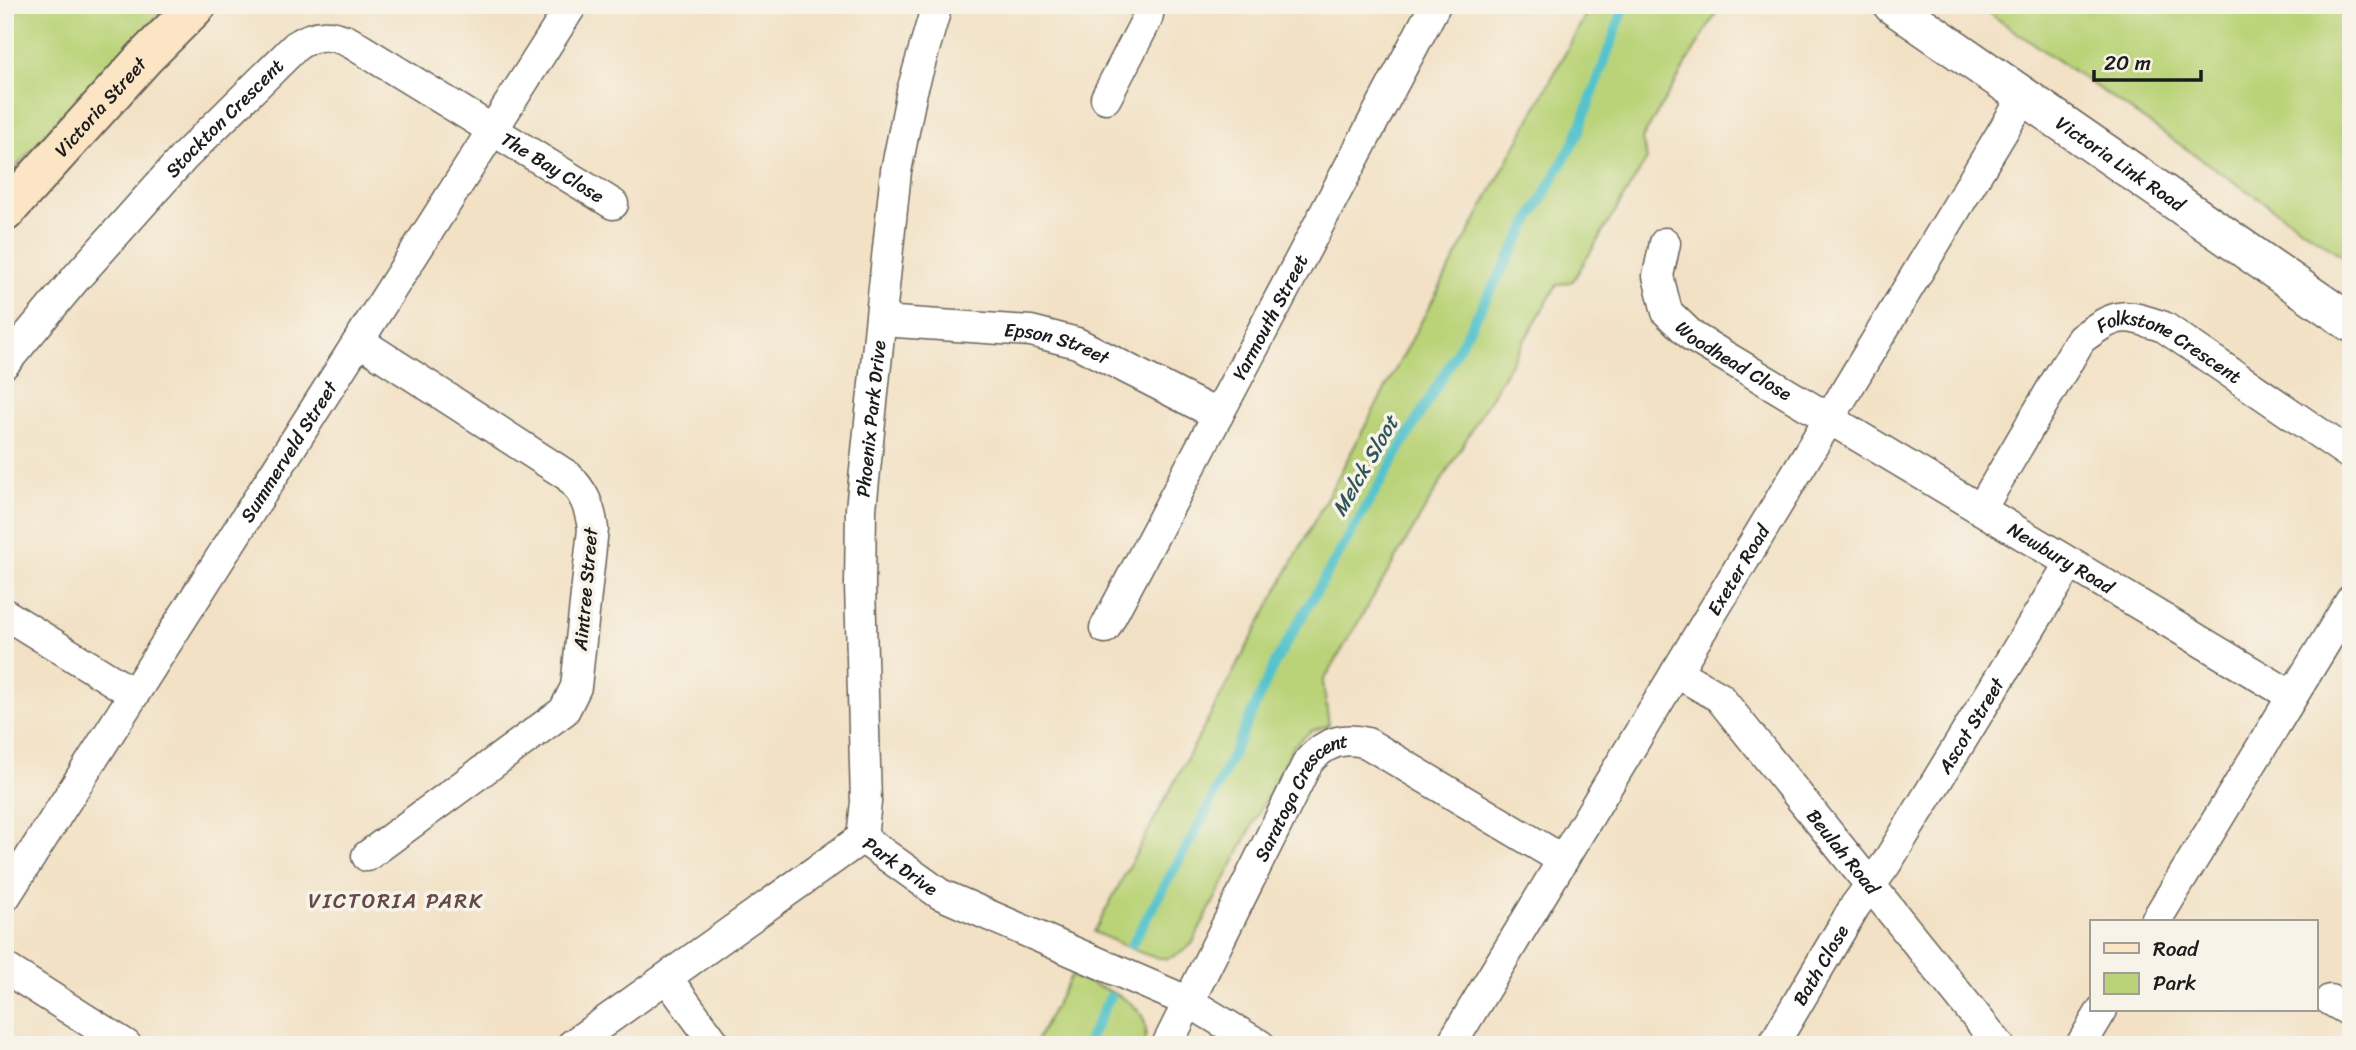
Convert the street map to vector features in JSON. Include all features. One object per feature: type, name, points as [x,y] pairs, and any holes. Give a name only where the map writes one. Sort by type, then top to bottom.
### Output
[{"type":"main road","name":"Victoria Street","points":[[5,212],[145,57],[197,5]]},
{"type":"street","name":"Summerveld Street","points":[[5,897],[572,5]]},
{"type":"street","name":"Phoenix Park Drive","points":[[862,838],[866,802],[860,585],[861,509],[896,171],[912,91],[937,5]]},
{"type":"street","points":[[1106,98],[1147,19],[1150,5]]},
{"type":"street","name":"Yarmouth Street","points":[[1105,628],[1435,5]]},
{"type":"street","name":"Victoria Link Road","points":[[1892,5],[2351,323]]},
{"type":"street","name":"Stockton Crescent","points":[[5,363],[76,278],[184,157],[304,40],[325,35],[339,37],[493,129]]},
{"type":"street","name":"Exeter Road","points":[[1451,1045],[2024,96]]},
{"type":"street","name":"The Bay Close","points":[[493,129],[613,204]]},
{"type":"street","name":"Woodhead Close","points":[[1665,243],[1658,276],[1667,313],[1693,337],[1829,418]]},
{"type":"street","name":"Folkstone Crescent","points":[[1981,509],[2081,339],[2105,322],[2130,315],[2164,327],[2351,455]]},
{"type":"street","name":"Epson Street","points":[[881,321],[1031,331],[1053,336],[1077,343],[1218,415]]},
{"type":"street","name":"Aintree Street","points":[[359,341],[568,476],[585,496],[593,529],[576,687],[564,711],[367,856]]},
{"type":"street","name":"Newbury Road","points":[[1829,418],[2292,696]]},
{"type":"street","name":"Ascot Street","points":[[1870,886],[2070,563]]},
{"type":"street","points":[[2156,920],[2351,600]]},
{"type":"street","points":[[5,614],[134,694]]},
{"type":"street","name":"Beulah Road","points":[[1676,672],[1718,697],[1999,1045]]},
{"type":"street","name":"Saratoga Crescent","points":[[1167,1045],[1308,762],[1324,747],[1355,740],[1367,743],[1563,860]]},
{"type":"street","name":"Park Drive","points":[[572,1045],[862,838],[940,894],[1189,1002],[1260,1045]]},
{"type":"street","name":"Bath Close","points":[[1773,1045],[1855,906],[1870,886]]},
{"type":"street","points":[[5,968],[126,1045]]},
{"type":"street","points":[[667,978],[716,1045]]},
{"type":"street","points":[[2081,1045],[2101,1012]]},
{"type":"green space","points":[[5,5],[168,5],[80,95],[5,180]]},
{"type":"green space","points":[[1591,5],[1721,5],[1642,139],[1647,159],[1573,281],[1557,285],[1323,682],[1329,725],[1311,731],[1293,746],[1192,944],[1175,956],[1160,958],[1141,953],[1094,932]]},
{"type":"green space","points":[[1977,5],[2351,5],[2351,262]]},
{"type":"green space","points":[[1071,976],[1111,992],[1135,1007],[1143,1018],[1146,1030],[1143,1045],[1034,1045]]},
{"type":"waterway","name":"Melck Sloot","points":[[1132,944],[1204,816],[1276,661],[1448,367],[1577,136],[1625,5]]},
{"type":"waterway","points":[[1086,1045],[1110,997]]},
{"type":"district","name":"VICTORIA PARK","points":[[396,901]]}]
